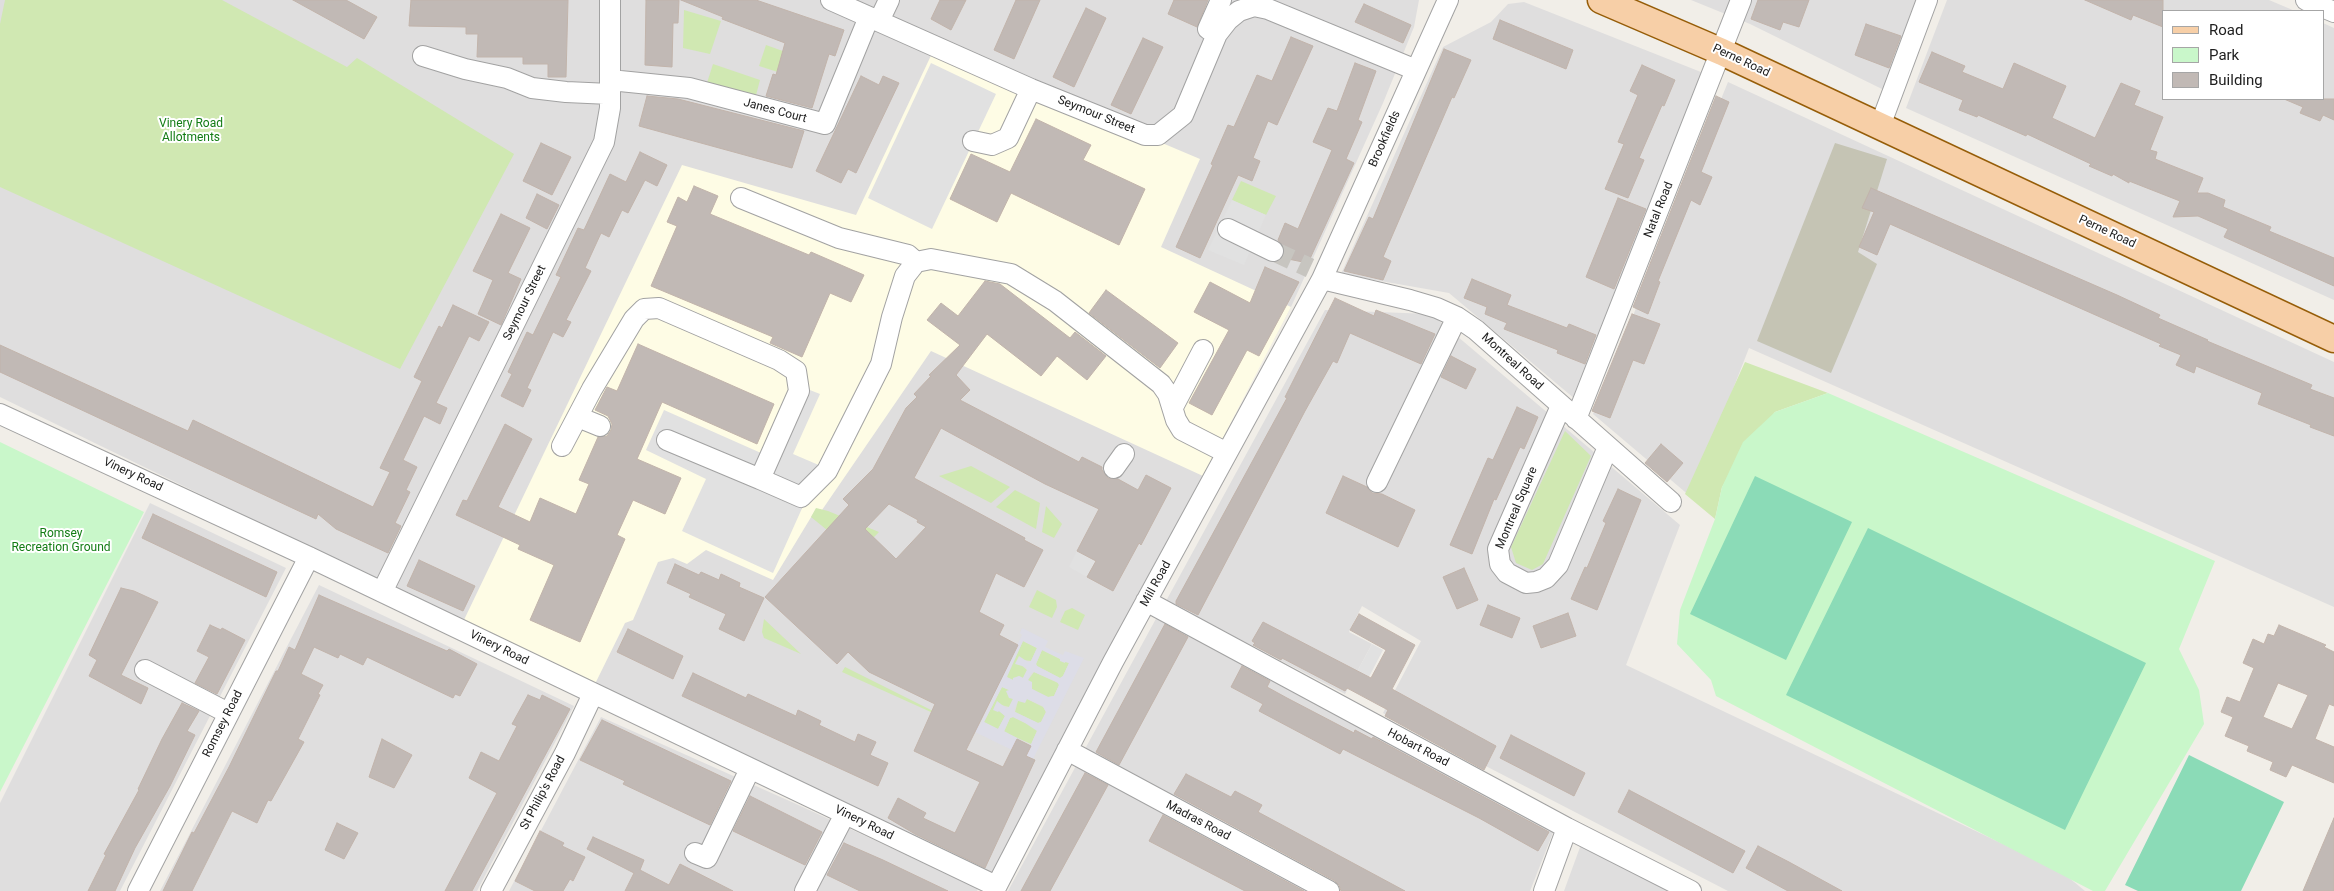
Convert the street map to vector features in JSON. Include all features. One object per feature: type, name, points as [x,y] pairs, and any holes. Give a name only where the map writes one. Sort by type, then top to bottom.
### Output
[{"type":"main road","name":"Perne Road","points":[[1601,0],[1722,52],[2334,339]]},
{"type":"street","name":"Seymour Street","points":[[382,592],[597,158],[608,127],[610,0]]},
{"type":"street","name":"Seymour Street","points":[[831,0],[1031,89],[1145,135],[1158,134],[1170,127],[1183,115],[1217,34],[1228,20],[1239,11],[1254,6],[1268,8],[1416,70]]},
{"type":"street","points":[[874,19],[889,0]]},
{"type":"street","points":[[1217,34],[1208,29],[1220,0]]},
{"type":"street","name":"Brookfields","points":[[1318,274],[1448,0]]},
{"type":"street","name":"Natal Road","points":[[1569,413],[1722,52],[1741,0]]},
{"type":"street","points":[[1880,126],[1927,0]]},
{"type":"street","points":[[2306,0],[2334,12]]},
{"type":"street","name":"Janes Court","points":[[610,87],[689,88],[826,124],[874,19]]},
{"type":"street","points":[[423,56],[465,69],[507,78],[532,88],[566,92],[610,87]]},
{"type":"street","points":[[974,140],[992,145],[1008,138],[1031,89]]},
{"type":"street","points":[[740,198],[839,238],[908,255],[916,262]]},
{"type":"street","points":[[1228,229],[1273,251]]},
{"type":"street","points":[[667,440],[801,497],[826,470],[881,364],[892,317],[905,276],[916,262],[931,259],[1011,274],[1055,301],[1161,384],[1182,430],[1227,453]]},
{"type":"street","name":"Montreal Road","points":[[1318,274],[1437,308],[1476,330],[1671,502]]},
{"type":"street","name":"Mill Road","points":[[995,889],[1066,750],[1227,453],[1318,274]]},
{"type":"street","points":[[562,446],[592,389],[634,319],[644,309],[660,308],[779,360],[796,371],[799,391],[760,479]]},
{"type":"street","points":[[1377,482],[1457,318]]},
{"type":"street","points":[[1173,407],[1203,350]]},
{"type":"street","name":"Montreal Square","points":[[1569,413],[1498,549],[1500,564],[1507,572],[1526,583],[1536,582],[1546,578],[1558,565],[1608,447]]},
{"type":"street","name":"Vinery Road","points":[[0,414],[309,557],[750,768],[995,889]]},
{"type":"street","points":[[578,417],[600,426]]},
{"type":"street","name":"Romsey Road","points":[[138,891],[309,557]]},
{"type":"street","name":"Hobart Road","points":[[1146,601],[1567,828],[1691,891]]},
{"type":"street","points":[[146,670],[228,713]]},
{"type":"street","name":"St Philip's Road","points":[[491,891],[565,753],[593,694]]},
{"type":"street","name":"Madras Road","points":[[1066,750],[1329,891]]},
{"type":"street","points":[[695,853],[707,858],[750,768]]},
{"type":"street","points":[[805,891],[845,814]]},
{"type":"street","points":[[1544,891],[1567,828]]},
{"type":"shaded area","points":[[0,0],[1419,0],[1414,27],[1383,103],[1291,307],[991,878],[0,397]]},
{"type":"shaded area","points":[[1691,0],[1918,0],[1884,90],[1750,24]]},
{"type":"shaded area","points":[[1947,0],[2269,0],[2293,10],[2162,10],[2162,100],[2324,100],[2324,23],[2334,28],[2334,300],[1906,108]]},
{"type":"shaded area","points":[[1524,2],[1706,74],[1575,399],[1449,293],[1341,274],[1443,47],[1491,22],[1508,4]]},
{"type":"shaded area","points":[[935,47],[1200,159],[1161,247],[1291,307],[1203,476],[931,351],[822,510],[816,509],[773,580],[706,550],[687,564],[673,558],[658,562],[633,620],[625,623],[595,684],[463,622],[682,165],[856,215]]},
{"type":"shaded area","points":[[931,63],[996,94],[932,229],[868,198]]},
{"type":"shaded area","points":[[1728,82],[2334,362],[2334,607],[1749,348],[1691,497],[1593,414]]},
{"type":"shaded area","points":[[1835,143],[1887,159],[1858,252],[1877,264],[1831,373],[1757,341]]},
{"type":"shaded area","points":[[1232,200],[1266,215],[1244,265],[1208,250]]},
{"type":"shaded area","points":[[1325,310],[1431,314],[1680,525],[1626,665],[2062,872],[2085,891],[1728,891],[1383,713],[1421,641],[1362,606],[1349,632],[1372,644],[1345,694],[1166,601]]},
{"type":"shaded area","points":[[792,383],[820,394],[793,454],[821,466],[773,573],[682,531],[706,479],[646,450],[664,410],[761,453]]},
{"type":"shaded area","points":[[150,503],[286,568],[120,891],[0,891],[0,803]]},
{"type":"shaded area","points":[[1077,551],[1096,561],[1087,577],[1069,567]]},
{"type":"shaded area","points":[[319,585],[574,706],[477,891],[160,891]]},
{"type":"shaded area","points":[[1158,615],[1556,825],[1530,891],[1357,891],[1085,749]]},
{"type":"shaded area","points":[[1022,628],[1048,641],[1045,647],[1063,655],[1065,651],[1084,658],[1033,759],[1026,756],[1037,731],[1013,717],[1010,718],[1004,731],[1017,738],[1012,750],[973,731],[977,724],[980,725],[1022,635],[1020,633]],"holes":[[[1023,641],[1037,648],[1031,661],[1028,662],[1019,656],[1015,664],[1026,667],[1027,670],[1023,678],[1019,676],[1013,678],[1013,680],[1007,677]],[[1042,650],[1060,659],[1060,661],[1069,663],[1063,676],[1060,678],[1036,664]],[[1034,672],[1057,682],[1059,685],[1054,696],[1048,697],[1032,689],[1032,682],[1028,680],[1031,673]],[[1002,687],[1009,690],[1006,691],[1009,698],[1013,699],[1009,707],[1006,708],[997,701],[993,710],[999,711],[1005,716],[998,729],[984,722]],[[1027,699],[1043,706],[1046,712],[1041,722],[1038,723],[1015,712],[1014,709],[1018,701],[1025,703]]]},
{"type":"shaded area","points":[[1372,644],[1383,650],[1360,694],[1348,688]]},
{"type":"shaded area","points":[[601,717],[978,888],[977,891],[509,891]]},
{"type":"shaded area","points":[[1077,764],[1314,891],[1008,891]]},
{"type":"shaded area","points":[[1583,839],[1681,891],[1564,891]]},
{"type":"green space","name":"Vinery Road Allotments","points":[[5,0],[222,0],[347,67],[357,58],[514,154],[400,369],[0,187],[0,24]]},
{"type":"green space","points":[[684,10],[721,21],[710,54],[683,48]]},
{"type":"green space","points":[[766,45],[794,55],[787,75],[759,66]]},
{"type":"green space","points":[[713,64],[760,80],[755,99],[706,86]]},
{"type":"green space","points":[[1241,181],[1276,196],[1266,215],[1232,200]]},
{"type":"green space","points":[[1745,362],[1828,393],[1775,412],[1722,487],[1715,519],[1685,494]]},
{"type":"green space","points":[[1828,393],[2215,561],[2179,649],[2199,690],[2204,724],[2105,891],[2093,891],[1716,696],[1711,680],[1677,644],[1680,610],[1715,519],[1722,487],[1743,442],[1775,412]]},
{"type":"green space","points":[[1565,431],[1591,456],[1543,564],[1532,570],[1516,563],[1511,547]]},
{"type":"green space","name":"Romsey Recreation Ground","points":[[0,442],[144,512],[0,792]]},
{"type":"green space","points":[[971,466],[1010,487],[991,503],[939,476]]},
{"type":"green space","points":[[1755,476],[1852,522],[1786,660],[1690,614]]},
{"type":"green space","points":[[1015,490],[1040,503],[1036,529],[996,507]]},
{"type":"green space","points":[[1046,506],[1062,524],[1054,538],[1042,532]]},
{"type":"green space","points":[[816,508],[879,532],[873,538],[827,530],[811,517]]},
{"type":"green space","points":[[1868,528],[2146,663],[2065,830],[1786,695]]},
{"type":"green space","points":[[1037,590],[1056,600],[1057,607],[1052,618],[1029,607]]},
{"type":"green space","points":[[1072,608],[1085,615],[1078,630],[1060,622],[1065,611]]},
{"type":"green space","points":[[764,619],[801,654],[764,638],[762,632]]},
{"type":"green space","points":[[1023,641],[1037,648],[1031,661],[1023,660],[1021,665],[1027,670],[1023,678],[1019,676],[1013,680],[1006,677]]},
{"type":"green space","points":[[1042,650],[1069,663],[1063,676],[1060,678],[1037,666],[1036,664]]},
{"type":"green space","points":[[845,667],[973,731],[842,672]]},
{"type":"green space","points":[[1034,672],[1058,683],[1059,685],[1054,696],[1048,697],[1032,689],[1028,680]]},
{"type":"green space","points":[[1002,687],[1009,690],[1013,699],[1009,707],[1001,705],[999,711],[1005,716],[998,729],[984,722]]},
{"type":"green space","points":[[1027,699],[1043,707],[1046,712],[1041,722],[1038,723],[1015,712],[1018,701]]},
{"type":"green space","points":[[1013,717],[1036,728],[1037,731],[1031,744],[1004,732],[1010,718]]},
{"type":"green space","points":[[2189,755],[2284,802],[2241,891],[2138,891],[2125,885]]},
{"type":"building","points":[[293,0],[346,0],[377,17],[364,39]]},
{"type":"building","points":[[411,0],[568,0],[566,77],[548,77],[548,64],[523,64],[523,57],[477,57],[478,34],[466,34],[466,27],[409,26]]},
{"type":"building","points":[[646,0],[679,0],[678,23],[673,23],[672,67],[645,65]]},
{"type":"building","points":[[681,0],[756,0],[844,30],[835,56],[829,54],[812,108],[766,96],[773,74],[776,75],[785,43],[722,19],[723,17]]},
{"type":"building","points":[[940,0],[966,0],[951,30],[931,19]]},
{"type":"building","points":[[1016,0],[1040,0],[1014,59],[994,50]]},
{"type":"building","points":[[1174,0],[1208,0],[1197,27],[1168,14]]},
{"type":"building","points":[[1758,0],[1809,0],[1799,27],[1783,22],[1780,30],[1751,19]]},
{"type":"building","points":[[2085,0],[2163,0],[2162,27],[2133,15],[2131,20]]},
{"type":"building","points":[[1364,4],[1411,25],[1403,43],[1355,22]]},
{"type":"building","points":[[1086,8],[1106,18],[1074,87],[1053,77]]},
{"type":"building","points":[[1500,20],[1573,50],[1566,69],[1493,39]]},
{"type":"building","points":[[1866,24],[1901,36],[1889,68],[1855,55]]},
{"type":"building","points":[[1291,37],[1313,46],[1277,125],[1268,121],[1253,158],[1260,161],[1252,181],[1238,175],[1200,258],[1176,247],[1213,165],[1211,164],[1228,125],[1234,127],[1257,75],[1272,81]]},
{"type":"building","points":[[1143,38],[1163,47],[1131,114],[1111,105]]},
{"type":"building","points":[[1444,49],[1471,60],[1454,98],[1452,97],[1383,257],[1391,261],[1383,280],[1344,271],[1369,217],[1373,219]]},
{"type":"building","points":[[1932,52],[1965,66],[1962,72],[2003,89],[2014,63],[2066,86],[2052,118],[2095,138],[2121,83],[2140,91],[2134,105],[2163,117],[2150,150],[2157,152],[2155,159],[2203,178],[2197,193],[2208,193],[2225,200],[2223,207],[2271,227],[2269,231],[2334,258],[2334,286],[2224,237],[2228,229],[2198,216],[2173,217],[2180,201],[2129,181],[2129,183],[2113,174],[2112,176],[2089,166],[2091,164],[2027,134],[2026,136],[1978,115],[1977,117],[1959,110],[1963,100],[1919,82]]},
{"type":"building","points":[[1355,63],[1376,71],[1358,120],[1362,122],[1346,159],[1354,163],[1308,263],[1283,258],[1285,250],[1278,240],[1285,223],[1298,229],[1332,150],[1313,142],[1328,108],[1337,111]]},
{"type":"building","points":[[1642,65],[1675,80],[1639,158],[1644,160],[1628,198],[1605,189],[1624,144],[1618,142],[1638,95],[1630,91]]},
{"type":"building","points":[[861,76],[879,85],[883,76],[899,83],[856,173],[848,169],[841,183],[816,171]]},
{"type":"building","points":[[647,96],[678,99],[804,131],[792,168],[639,126]]},
{"type":"building","points":[[1716,96],[1729,102],[1701,172],[1712,177],[1700,205],[1691,200],[1658,281],[1660,282],[1648,314],[1633,307]]},
{"type":"building","points":[[2334,99],[2334,120],[2323,115],[2320,121],[2300,113],[2303,107],[2286,100]]},
{"type":"building","points":[[1036,119],[1091,145],[1083,160],[1145,189],[1119,245],[1011,193],[997,222],[950,199],[971,154],[1010,172]]},
{"type":"building","points":[[541,143],[571,157],[552,195],[523,181]]},
{"type":"building","points":[[640,152],[667,165],[657,186],[645,180],[628,213],[622,210],[609,237],[601,233],[585,268],[591,271],[566,320],[571,322],[563,337],[553,332],[527,388],[531,390],[523,407],[501,396],[512,374],[508,372],[527,332],[533,335],[561,277],[556,275],[578,228],[584,230],[610,174],[626,182]]},
{"type":"building","points":[[694,186],[718,196],[710,214],[809,255],[811,252],[864,275],[851,302],[830,293],[802,357],[770,343],[773,337],[651,286],[677,226],[667,222],[678,197],[687,202]]},
{"type":"building","points":[[1871,188],[2117,295],[2160,315],[2158,318],[2207,341],[2312,385],[2310,389],[2334,398],[2334,436],[2258,404],[2262,393],[2196,366],[2194,373],[2176,365],[2181,355],[2159,346],[2161,344],[1890,224],[1877,255],[1859,247],[1874,212],[1862,208]]},
{"type":"building","points":[[537,194],[559,205],[547,229],[526,218]]},
{"type":"building","points":[[1618,198],[1646,209],[1614,289],[1586,277]]},
{"type":"building","points":[[501,214],[530,228],[508,273],[521,279],[501,325],[478,314],[493,280],[473,271]]},
{"type":"building","points":[[1265,267],[1299,282],[1259,356],[1247,350],[1212,415],[1189,403],[1229,330],[1194,312],[1210,282],[1250,303]]},
{"type":"building","points":[[1472,279],[1511,295],[1507,305],[1567,328],[1569,324],[1596,335],[1585,364],[1557,353],[1558,350],[1504,329],[1507,323],[1485,314],[1487,307],[1464,298]]},
{"type":"building","points":[[985,281],[1000,284],[1070,338],[1075,332],[1106,356],[1087,380],[1057,356],[1041,376],[987,334],[956,375],[970,390],[960,400],[1079,462],[1082,457],[1102,467],[1108,478],[1118,479],[1138,490],[1146,475],[1171,488],[1141,545],[1139,543],[1113,591],[1087,577],[1096,561],[1077,551],[1099,509],[1045,484],[941,428],[914,478],[1025,538],[1024,540],[1043,550],[1024,587],[996,573],[979,612],[1004,625],[999,635],[1018,645],[966,750],[1003,767],[1017,739],[1031,746],[1026,756],[1035,760],[985,868],[915,834],[888,818],[898,798],[926,813],[923,818],[955,833],[980,782],[914,751],[935,704],[869,672],[848,652],[837,664],[765,597],[849,505],[843,499],[873,469],[906,408],[917,397],[914,394],[931,376],[929,375],[960,345],[927,320],[941,303],[958,316]],"holes":[[[889,504],[918,520],[917,522],[926,527],[896,559],[865,529]]]},
{"type":"building","points":[[1106,290],[1178,343],[1160,368],[1089,313]]},
{"type":"building","points":[[1335,298],[1374,316],[1376,310],[1435,334],[1421,364],[1350,333],[1337,363],[1333,361],[1305,411],[1198,615],[1176,604],[1176,601],[1287,398],[1285,397]]},
{"type":"building","points":[[453,305],[489,322],[479,341],[469,336],[436,403],[447,408],[440,424],[424,416],[403,460],[417,467],[406,490],[410,492],[395,523],[401,526],[388,553],[336,529],[318,514],[316,519],[0,372],[0,345],[188,431],[193,420],[373,507],[390,472],[380,468],[422,381],[414,377],[439,326],[442,328]]},
{"type":"building","points":[[1632,314],[1660,324],[1644,364],[1633,360],[1610,418],[1592,411]]},
{"type":"building","points":[[638,344],[774,404],[757,444],[662,402],[637,459],[681,478],[665,514],[633,500],[617,535],[625,539],[580,642],[530,620],[554,565],[518,549],[520,545],[456,515],[463,500],[467,501],[505,424],[532,439],[498,507],[530,522],[540,498],[576,514],[589,484],[579,480],[598,437],[607,436],[611,430],[612,424],[608,416],[595,410],[607,387],[617,391]]},
{"type":"building","points":[[1451,356],[1476,369],[1466,389],[1441,377]]},
{"type":"building","points":[[1517,407],[1538,417],[1524,449],[1520,447],[1496,500],[1494,499],[1472,554],[1450,545],[1488,458],[1493,460]]},
{"type":"building","points":[[1661,444],[1683,463],[1667,482],[1645,463]]},
{"type":"building","points":[[1343,476],[1367,487],[1372,493],[1382,494],[1415,510],[1398,547],[1326,513]]},
{"type":"building","points":[[1618,489],[1641,500],[1597,610],[1571,599],[1585,567],[1587,568],[1606,523],[1603,521]]},
{"type":"building","points":[[153,514],[277,572],[266,597],[142,538]]},
{"type":"building","points":[[419,560],[475,586],[463,611],[407,586]]},
{"type":"building","points":[[675,564],[699,575],[701,572],[719,580],[721,574],[740,583],[739,587],[764,598],[744,641],[719,629],[726,614],[689,597],[691,594],[667,583]]},
{"type":"building","points":[[1464,568],[1478,600],[1457,609],[1443,577]]},
{"type":"building","points":[[121,588],[134,591],[158,602],[121,675],[148,688],[141,704],[89,676],[97,660],[89,655]]},
{"type":"building","points":[[319,595],[447,651],[449,649],[477,664],[460,696],[455,694],[453,698],[367,657],[363,665],[340,654],[338,658],[314,647],[301,674],[323,685],[298,739],[304,742],[271,801],[268,800],[257,823],[232,811],[192,891],[163,891],[192,832],[194,833],[229,767],[289,647],[295,650]]},
{"type":"building","points":[[1488,605],[1520,618],[1512,638],[1480,625]]},
{"type":"building","points":[[1568,613],[1576,636],[1541,648],[1533,626]]},
{"type":"building","points":[[1359,614],[1415,645],[1392,689],[1496,746],[1484,770],[1385,716],[1388,710],[1347,688],[1345,691],[1253,645],[1255,643],[1252,641],[1263,622],[1371,678],[1386,650],[1350,630]]},
{"type":"building","points":[[1165,624],[1188,637],[1119,765],[1096,752]]},
{"type":"building","points":[[210,625],[221,630],[222,628],[245,640],[217,694],[195,683],[209,657],[197,651]]},
{"type":"building","points":[[2279,625],[2326,645],[2324,647],[2334,652],[2334,706],[2329,704],[2315,739],[2334,747],[2334,783],[2292,765],[2286,777],[2270,770],[2273,762],[2247,751],[2249,746],[2225,736],[2233,717],[2221,712],[2227,697],[2240,702],[2254,668],[2243,663],[2253,639],[2264,644],[2268,634],[2274,636]],"holes":[[[2278,683],[2308,695],[2292,729],[2263,717]]]},
{"type":"building","points":[[628,629],[683,656],[673,679],[617,652]]},
{"type":"building","points":[[1242,666],[1270,681],[1267,687],[1287,698],[1354,733],[1355,730],[1372,739],[1373,737],[1549,832],[1538,851],[1479,818],[1343,749],[1340,754],[1259,711],[1263,704],[1231,687]]},
{"type":"building","points":[[693,673],[746,698],[748,694],[796,716],[798,710],[821,721],[819,725],[855,742],[858,734],[876,742],[870,755],[888,763],[878,786],[682,696]]},
{"type":"building","points":[[528,695],[540,700],[542,695],[570,709],[472,891],[445,891],[497,793],[469,778],[481,752],[499,761],[517,726],[512,724]]},
{"type":"building","points":[[182,703],[199,711],[187,731],[195,735],[170,786],[135,848],[115,891],[88,891],[106,855],[104,854],[139,790],[162,739]]},
{"type":"building","points":[[602,720],[731,781],[710,825],[623,784],[625,781],[580,760]]},
{"type":"building","points":[[1511,735],[1585,773],[1574,796],[1500,758]]},
{"type":"building","points":[[382,739],[412,755],[394,788],[369,777]]},
{"type":"building","points":[[1085,773],[1108,785],[1050,891],[1021,891]]},
{"type":"building","points":[[1186,774],[1231,797],[1235,791],[1262,805],[1258,812],[1405,891],[1341,891],[1335,881],[1174,794]]},
{"type":"building","points":[[1629,790],[1745,851],[1733,873],[1618,812]]},
{"type":"building","points":[[750,796],[822,832],[805,865],[733,831]]},
{"type":"building","points":[[1163,815],[1304,891],[1245,891],[1149,841]]},
{"type":"building","points":[[2334,818],[2334,891],[2303,891]]},
{"type":"building","points":[[337,823],[358,833],[344,859],[325,850]]},
{"type":"building","points":[[540,831],[564,843],[562,846],[585,857],[573,881],[570,879],[563,891],[535,891],[515,881]]},
{"type":"building","points":[[593,837],[644,860],[640,870],[669,885],[680,864],[733,891],[625,891],[634,873],[587,849]]},
{"type":"building","points":[[844,843],[948,891],[860,891],[827,875]]},
{"type":"building","points":[[1758,846],[1842,891],[1788,891],[1746,868]]},
{"type":"tunnel","points":[[1273,251],[1310,268]]}]
